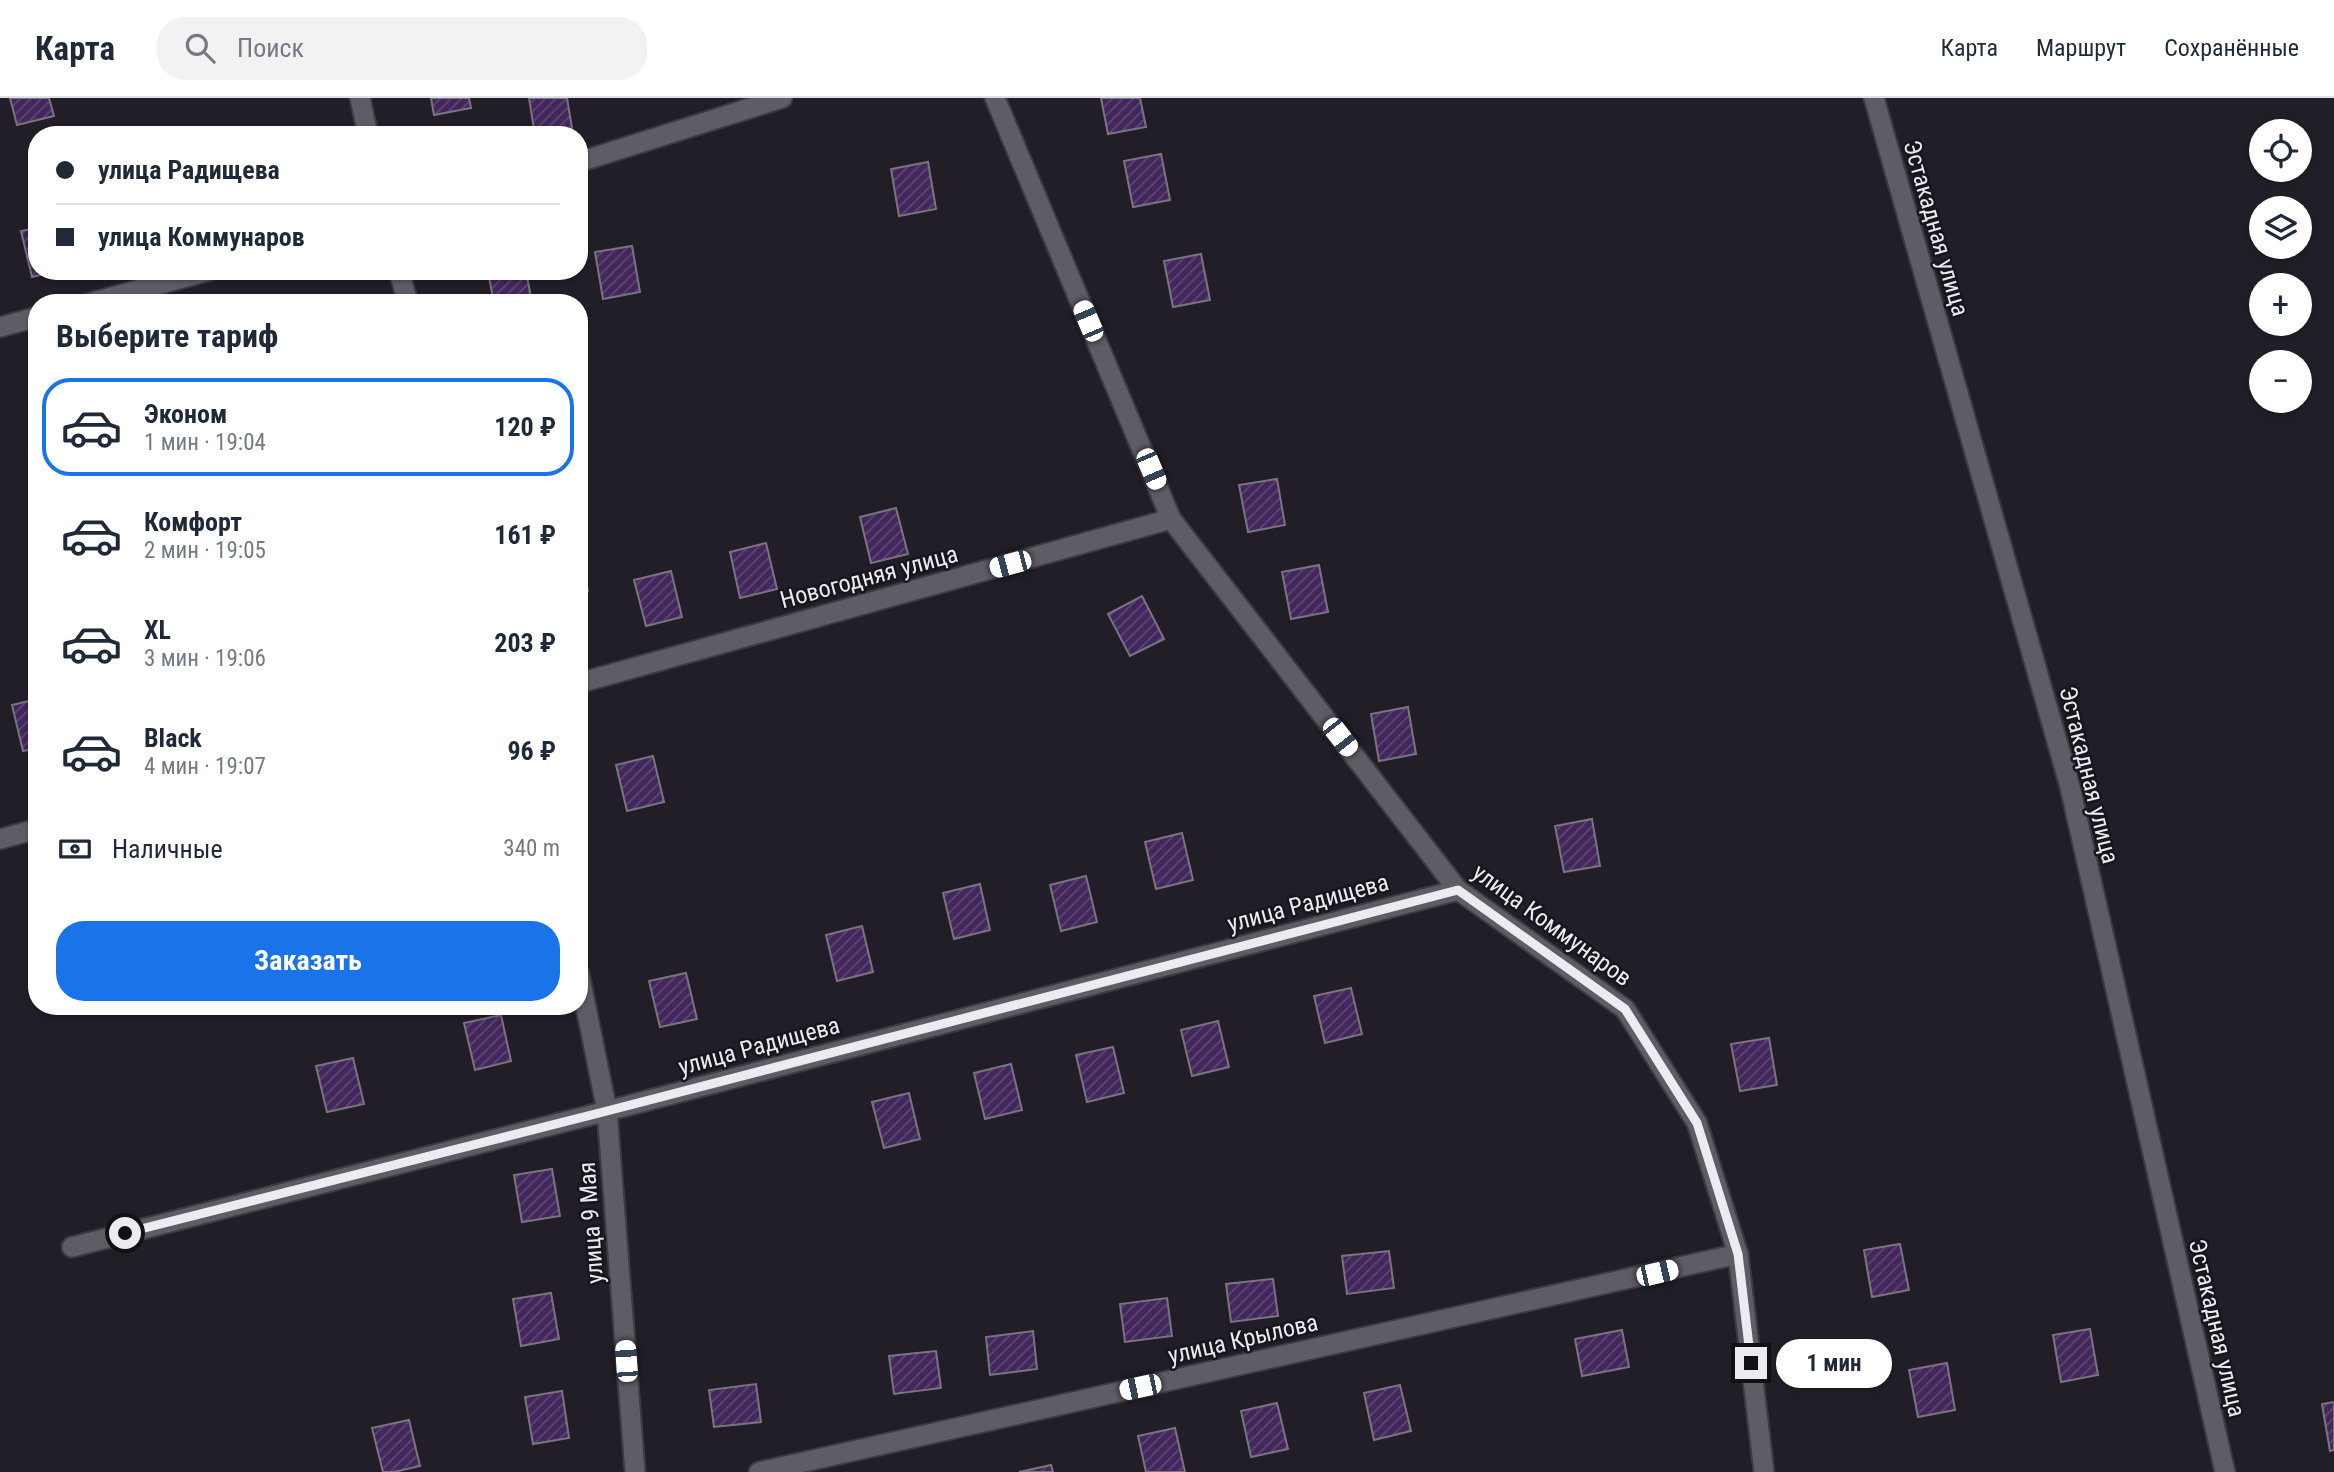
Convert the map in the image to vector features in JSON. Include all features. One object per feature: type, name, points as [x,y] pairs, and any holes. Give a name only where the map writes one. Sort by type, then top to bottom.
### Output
[{"type":"street","points":[[360,98],[366,126]]},
{"type":"street","points":[[588,159],[782,98]]},
{"type":"street","name":"улица Коммунаров","points":[[995,98],[1171,519],[1458,890],[1625,1009],[1697,1123],[1738,1254],[1764,1472]]},
{"type":"street","name":"Эстакадная улица","points":[[1874,98],[2070,787],[2225,1472]]},
{"type":"street","points":[[123,294],[175,280]]},
{"type":"street","points":[[0,327],[28,319]]},
{"type":"street","name":"Новогодняя улица","points":[[588,681],[1171,519]]},
{"type":"street","points":[[0,839],[28,831]]},
{"type":"street","name":"улица Радищева","points":[[72,1247],[1458,890]]},
{"type":"street","name":"улица 9 Мая","points":[[588,1015],[607,1111],[635,1472]]},
{"type":"street","name":"улица Крылова","points":[[759,1472],[1738,1254]]},
{"type":"building","points":[[10,98],[49,98],[54,116],[17,125]]},
{"type":"building","points":[[431,98],[469,98],[471,108],[434,115]]},
{"type":"building","points":[[529,98],[567,98],[572,126],[534,126]]},
{"type":"building","points":[[1101,98],[1140,98],[1146,127],[1108,134]]},
{"type":"building","points":[[1161,154],[1170,200],[1133,207],[1124,161]]},
{"type":"building","points":[[928,162],[936,209],[899,216],[891,169]]},
{"type":"building","points":[[28,230],[28,260],[21,231]]},
{"type":"building","points":[[632,246],[640,292],[603,299],[595,252]]},
{"type":"building","points":[[1201,254],[1210,300],[1173,307],[1164,261]]},
{"type":"building","points":[[490,280],[528,280],[530,294],[492,294]]},
{"type":"building","points":[[1277,479],[1285,525],[1248,532],[1239,485]]},
{"type":"building","points":[[896,508],[908,554],[871,563],[860,517]]},
{"type":"building","points":[[766,543],[777,589],[740,598],[730,552]]},
{"type":"building","points":[[1319,565],[1328,612],[1291,619],[1282,572]]},
{"type":"building","points":[[671,571],[682,617],[646,626],[634,580]]},
{"type":"building","points":[[1142,596],[1164,639],[1130,656],[1108,614]]},
{"type":"building","points":[[28,701],[28,750],[23,751],[12,705]]},
{"type":"building","points":[[1408,707],[1416,754],[1379,761],[1371,714]]},
{"type":"building","points":[[653,756],[664,802],[627,811],[616,765]]},
{"type":"building","points":[[1592,819],[1600,866],[1564,872],[1555,826]]},
{"type":"building","points":[[1182,833],[1193,880],[1156,889],[1145,842]]},
{"type":"building","points":[[1086,876],[1097,922],[1061,931],[1050,885]]},
{"type":"building","points":[[980,884],[990,930],[954,939],[943,893]]},
{"type":"building","points":[[862,926],[873,972],[837,981],[826,935]]},
{"type":"building","points":[[686,973],[697,1019],[660,1027],[649,981]]},
{"type":"building","points":[[1351,988],[1362,1034],[1325,1043],[1314,996]]},
{"type":"building","points":[[501,1015],[511,1061],[475,1070],[464,1023]]},
{"type":"building","points":[[1218,1021],[1229,1067],[1192,1076],[1181,1030]]},
{"type":"building","points":[[1769,1038],[1777,1085],[1740,1091],[1731,1044]]},
{"type":"building","points":[[1113,1047],[1124,1093],[1087,1102],[1076,1055]]},
{"type":"building","points":[[353,1058],[364,1104],[327,1112],[316,1066]]},
{"type":"building","points":[[1011,1064],[1022,1110],[985,1119],[974,1073]]},
{"type":"building","points":[[909,1093],[920,1139],[884,1148],[872,1102]]},
{"type":"building","points":[[552,1169],[560,1216],[522,1222],[514,1175]]},
{"type":"building","points":[[1900,1244],[1909,1290],[1872,1297],[1864,1250]]},
{"type":"building","points":[[1389,1251],[1394,1288],[1347,1294],[1342,1256]]},
{"type":"building","points":[[1273,1279],[1278,1316],[1231,1322],[1226,1284]]},
{"type":"building","points":[[551,1293],[559,1339],[521,1346],[513,1299]]},
{"type":"building","points":[[1167,1298],[1172,1336],[1125,1342],[1120,1304]]},
{"type":"building","points":[[2090,1329],[2098,1375],[2061,1382],[2053,1335]]},
{"type":"building","points":[[1622,1330],[1629,1367],[1582,1376],[1575,1339]]},
{"type":"building","points":[[1033,1331],[1037,1369],[990,1375],[986,1337]]},
{"type":"building","points":[[936,1351],[941,1388],[894,1394],[889,1356]]},
{"type":"building","points":[[1947,1363],[1955,1410],[1918,1417],[1909,1370]]},
{"type":"building","points":[[756,1384],[761,1422],[714,1427],[709,1390]]},
{"type":"building","points":[[1400,1385],[1411,1431],[1374,1440],[1364,1393]]},
{"type":"building","points":[[562,1391],[569,1438],[533,1444],[525,1397]]},
{"type":"building","points":[[2334,1402],[2334,1450],[2330,1451],[2322,1404]]},
{"type":"building","points":[[1277,1403],[1288,1449],[1251,1457],[1241,1411]]},
{"type":"building","points":[[409,1420],[420,1466],[383,1472],[372,1428]]},
{"type":"building","points":[[1175,1428],[1185,1472],[1146,1472],[1138,1436]]},
{"type":"building","points":[[1051,1465],[1053,1472],[1019,1472]]},
{"type":"route","points":[[125,1233],[1458,890],[1625,1009],[1697,1123],[1738,1254],[1751,1363]]}]
